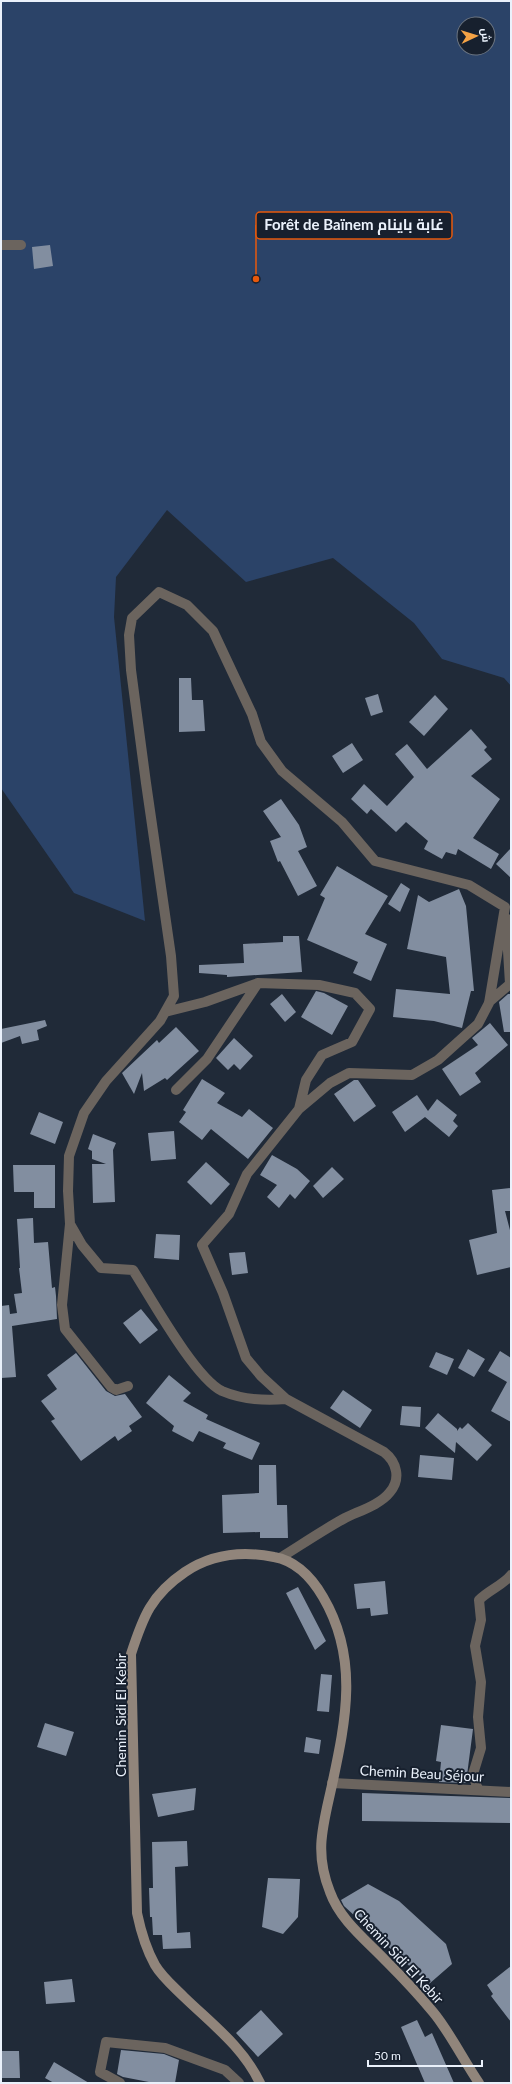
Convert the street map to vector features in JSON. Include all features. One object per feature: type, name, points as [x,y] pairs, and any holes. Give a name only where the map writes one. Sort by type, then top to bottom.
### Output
[{"type":"street","points":[[1,245],[21,245]]},
{"type":"street","points":[[128,1386],[116,1390],[111,1387],[65,1329],[62,1305],[70,1224],[68,1191],[69,1156],[84,1113],[106,1081],[160,1021],[174,996],[171,956],[131,670],[129,636],[132,618],[159,592],[187,605],[213,631],[252,714],[261,742],[282,771],[342,822],[375,861],[469,885],[505,907],[511,921]]},
{"type":"street","points":[[489,1002],[510,984],[505,907]]},
{"type":"street","points":[[280,1558],[345,1518],[383,1499],[393,1488],[396,1474],[393,1461],[384,1452],[286,1399],[261,1376],[246,1358],[223,1293],[202,1245],[229,1214],[247,1174],[299,1109],[330,1083],[349,1073],[412,1075],[438,1060],[478,1024],[489,1002],[505,907]]},
{"type":"street","points":[[165,1012],[205,1002],[258,983],[319,985],[356,993],[370,1009],[352,1042],[322,1055],[306,1080],[299,1109]]},
{"type":"street","points":[[176,1090],[207,1059],[258,983]]},
{"type":"street","points":[[70,1224],[82,1245],[101,1268],[133,1270],[172,1332],[203,1376],[221,1390],[242,1398],[264,1400],[286,1399]]},
{"type":"street","name":"Chemin Sidi El Kebir","points":[[260,2083],[253,2069],[234,2043],[174,1987],[156,1966],[144,1941],[137,1914],[131,1654],[142,1620],[156,1596],[185,1572],[207,1561],[231,1555],[256,1554],[280,1558],[300,1568],[317,1588],[331,1610],[342,1638],[347,1667],[347,1697],[332,1783],[320,1838],[322,1867],[330,1894],[344,1918],[390,1965],[434,2014],[479,2083]]},
{"type":"street","points":[[478,1790],[473,1774],[481,1748],[478,1717],[481,1682],[476,1646],[480,1620],[479,1600],[511,1575]]},
{"type":"street","name":"Chemin Beau Séjour","points":[[332,1783],[511,1792]]},
{"type":"street","points":[[120,2083],[100,2072],[106,2042],[164,2048],[225,2070],[239,2083]]},
{"type":"shaded area","points":[[1,1],[511,1],[511,686],[504,678],[442,659],[414,623],[333,558],[246,582],[167,510],[116,577],[114,617],[145,921],[74,893],[1,788]]},
{"type":"building","points":[[50,245],[53,266],[34,269],[32,247]]},
{"type":"building","points":[[179,678],[191,678],[192,700],[203,700],[205,731],[179,732]]},
{"type":"building","points":[[378,694],[383,712],[371,716],[365,698]]},
{"type":"building","points":[[435,695],[448,709],[424,736],[409,722]]},
{"type":"building","points":[[471,729],[487,747],[484,750],[492,759],[471,776],[500,799],[473,838],[499,854],[491,869],[458,849],[456,855],[446,852],[442,859],[424,849],[428,841],[406,822],[396,832],[371,809],[367,814],[351,799],[364,784],[387,806],[414,777],[395,754],[407,744],[427,769]]},
{"type":"building","points":[[352,743],[363,760],[343,773],[332,756]]},
{"type":"building","points":[[281,799],[299,825],[307,847],[298,851],[317,886],[298,896],[280,861],[278,862],[270,841],[281,837],[263,811]]},
{"type":"building","points":[[511,848],[511,878],[496,864]]},
{"type":"building","points":[[337,866],[388,896],[365,934],[387,944],[371,981],[353,973],[358,962],[307,940],[325,898],[320,895]]},
{"type":"building","points":[[401,883],[410,889],[400,912],[388,904]]},
{"type":"building","points":[[459,889],[466,906],[474,991],[471,991],[462,1028],[434,1021],[393,1017],[396,989],[450,994],[446,957],[407,949],[418,895],[429,902]]},
{"type":"building","points":[[283,936],[299,936],[302,972],[227,977],[227,975],[199,973],[199,965],[244,963],[243,944],[283,942]]},
{"type":"building","points":[[316,991],[324,993],[348,1006],[332,1035],[301,1017]]},
{"type":"building","points":[[282,994],[296,1012],[285,1022],[270,1004]]},
{"type":"building","points":[[508,994],[511,994],[511,1032],[504,1032],[499,1002]]},
{"type":"building","points":[[45,1020],[47,1026],[37,1030],[39,1040],[22,1044],[20,1036],[1,1043],[1,1029]]},
{"type":"building","points":[[490,1023],[508,1045],[475,1073],[481,1082],[460,1096],[442,1069],[478,1045],[472,1038]]},
{"type":"building","points":[[176,1027],[199,1051],[167,1080],[165,1078],[144,1091],[142,1073],[134,1094],[122,1073],[157,1040],[159,1043]]},
{"type":"building","points":[[234,1038],[253,1056],[240,1070],[234,1064],[228,1070],[216,1058]]},
{"type":"building","points":[[202,1079],[225,1093],[217,1103],[242,1117],[249,1109],[273,1128],[248,1159],[211,1129],[202,1140],[179,1122],[186,1112],[183,1110]]},
{"type":"building","points":[[354,1080],[358,1080],[376,1106],[354,1122],[334,1094]]},
{"type":"building","points":[[417,1095],[428,1111],[437,1099],[457,1115],[453,1121],[458,1126],[449,1137],[425,1117],[405,1132],[392,1112]]},
{"type":"building","points":[[39,1112],[63,1122],[55,1144],[30,1134]]},
{"type":"building","points":[[174,1131],[176,1159],[151,1161],[148,1133]]},
{"type":"building","points":[[93,1134],[116,1143],[113,1150],[115,1202],[93,1203],[92,1164],[106,1164],[92,1159],[92,1151],[88,1149]]},
{"type":"building","points":[[272,1155],[297,1169],[310,1181],[295,1199],[290,1194],[279,1208],[267,1197],[277,1185],[260,1175]]},
{"type":"building","points":[[206,1162],[230,1184],[211,1205],[187,1182]]},
{"type":"building","points":[[13,1165],[55,1165],[55,1208],[34,1208],[34,1192],[14,1192]]},
{"type":"building","points":[[332,1167],[344,1179],[323,1198],[313,1186]]},
{"type":"building","points":[[511,1188],[511,1211],[505,1211],[511,1234],[511,1267],[477,1275],[469,1240],[497,1233],[492,1190]]},
{"type":"building","points":[[33,1218],[34,1243],[48,1242],[52,1288],[55,1287],[57,1319],[12,1326],[16,1377],[1,1378],[1,1306],[9,1305],[10,1314],[17,1313],[14,1294],[22,1293],[19,1268],[17,1219]]},
{"type":"building","points":[[156,1234],[180,1235],[179,1260],[154,1258]]},
{"type":"building","points":[[245,1252],[248,1273],[232,1275],[229,1253]]},
{"type":"building","points":[[141,1309],[158,1330],[140,1344],[123,1323]]},
{"type":"building","points":[[468,1349],[485,1359],[474,1377],[458,1368]]},
{"type":"building","points":[[500,1351],[511,1358],[511,1422],[491,1411],[507,1382],[488,1371]]},
{"type":"building","points":[[436,1352],[454,1359],[447,1375],[429,1367]]},
{"type":"building","points":[[76,1353],[106,1391],[115,1396],[125,1394],[142,1417],[129,1426],[132,1431],[118,1441],[115,1436],[81,1461],[51,1421],[55,1419],[41,1401],[57,1389],[47,1375]]},
{"type":"building","points":[[169,1375],[191,1393],[183,1401],[208,1415],[206,1419],[260,1443],[252,1460],[223,1448],[226,1443],[199,1431],[193,1442],[172,1431],[174,1426],[146,1403]]},
{"type":"building","points":[[343,1390],[372,1410],[360,1428],[330,1408]]},
{"type":"building","points":[[402,1406],[421,1407],[420,1427],[400,1425]]},
{"type":"building","points":[[438,1413],[457,1429],[457,1431],[460,1427],[462,1429],[468,1423],[492,1445],[477,1461],[456,1442],[455,1453],[425,1428]]},
{"type":"building","points":[[420,1455],[454,1458],[452,1480],[418,1477]]},
{"type":"building","points":[[259,1465],[276,1465],[277,1505],[287,1505],[288,1538],[260,1538],[260,1532],[223,1533],[222,1495],[259,1493]]},
{"type":"building","points":[[385,1581],[388,1614],[371,1616],[370,1608],[357,1609],[354,1584]]},
{"type":"building","points":[[298,1587],[326,1641],[315,1650],[286,1593]]},
{"type":"building","points":[[321,1674],[332,1675],[329,1712],[317,1711]]},
{"type":"building","points":[[45,1723],[74,1732],[66,1756],[37,1747]]},
{"type":"building","points":[[441,1725],[473,1729],[466,1783],[439,1782],[441,1762],[436,1761]]},
{"type":"building","points":[[306,1737],[321,1740],[319,1754],[304,1752]]},
{"type":"building","points":[[196,1788],[194,1810],[158,1817],[152,1794]]},
{"type":"building","points":[[362,1793],[511,1798],[510,1823],[362,1821]]},
{"type":"building","points":[[187,1841],[188,1866],[175,1867],[177,1933],[190,1932],[191,1948],[163,1949],[162,1935],[153,1935],[152,1917],[150,1917],[149,1888],[153,1888],[152,1842]]},
{"type":"building","points":[[268,1878],[300,1879],[298,1917],[283,1934],[262,1927]]},
{"type":"building","points":[[368,1884],[399,1901],[446,1944],[452,1964],[429,1984],[344,1906],[341,1900]]},
{"type":"building","points":[[511,1966],[511,2022],[491,1996],[493,1994],[487,1985]]},
{"type":"building","points":[[72,1979],[75,2002],[46,2004],[44,1982]]},
{"type":"building","points":[[261,2010],[283,2034],[258,2057],[236,2033]]},
{"type":"building","points":[[417,2020],[425,2037],[432,2033],[454,2083],[425,2083],[401,2027]]},
{"type":"building","points":[[121,2050],[164,2054],[179,2060],[175,2083],[154,2083],[123,2077],[117,2074]]},
{"type":"building","points":[[1,2051],[19,2051],[20,2078],[1,2078]]},
{"type":"building","points":[[54,2062],[89,2083],[54,2083],[45,2078]]},
{"type":"place","name":"Forêt de Baïnem غابة باينام","points":[[256,279]]}]
